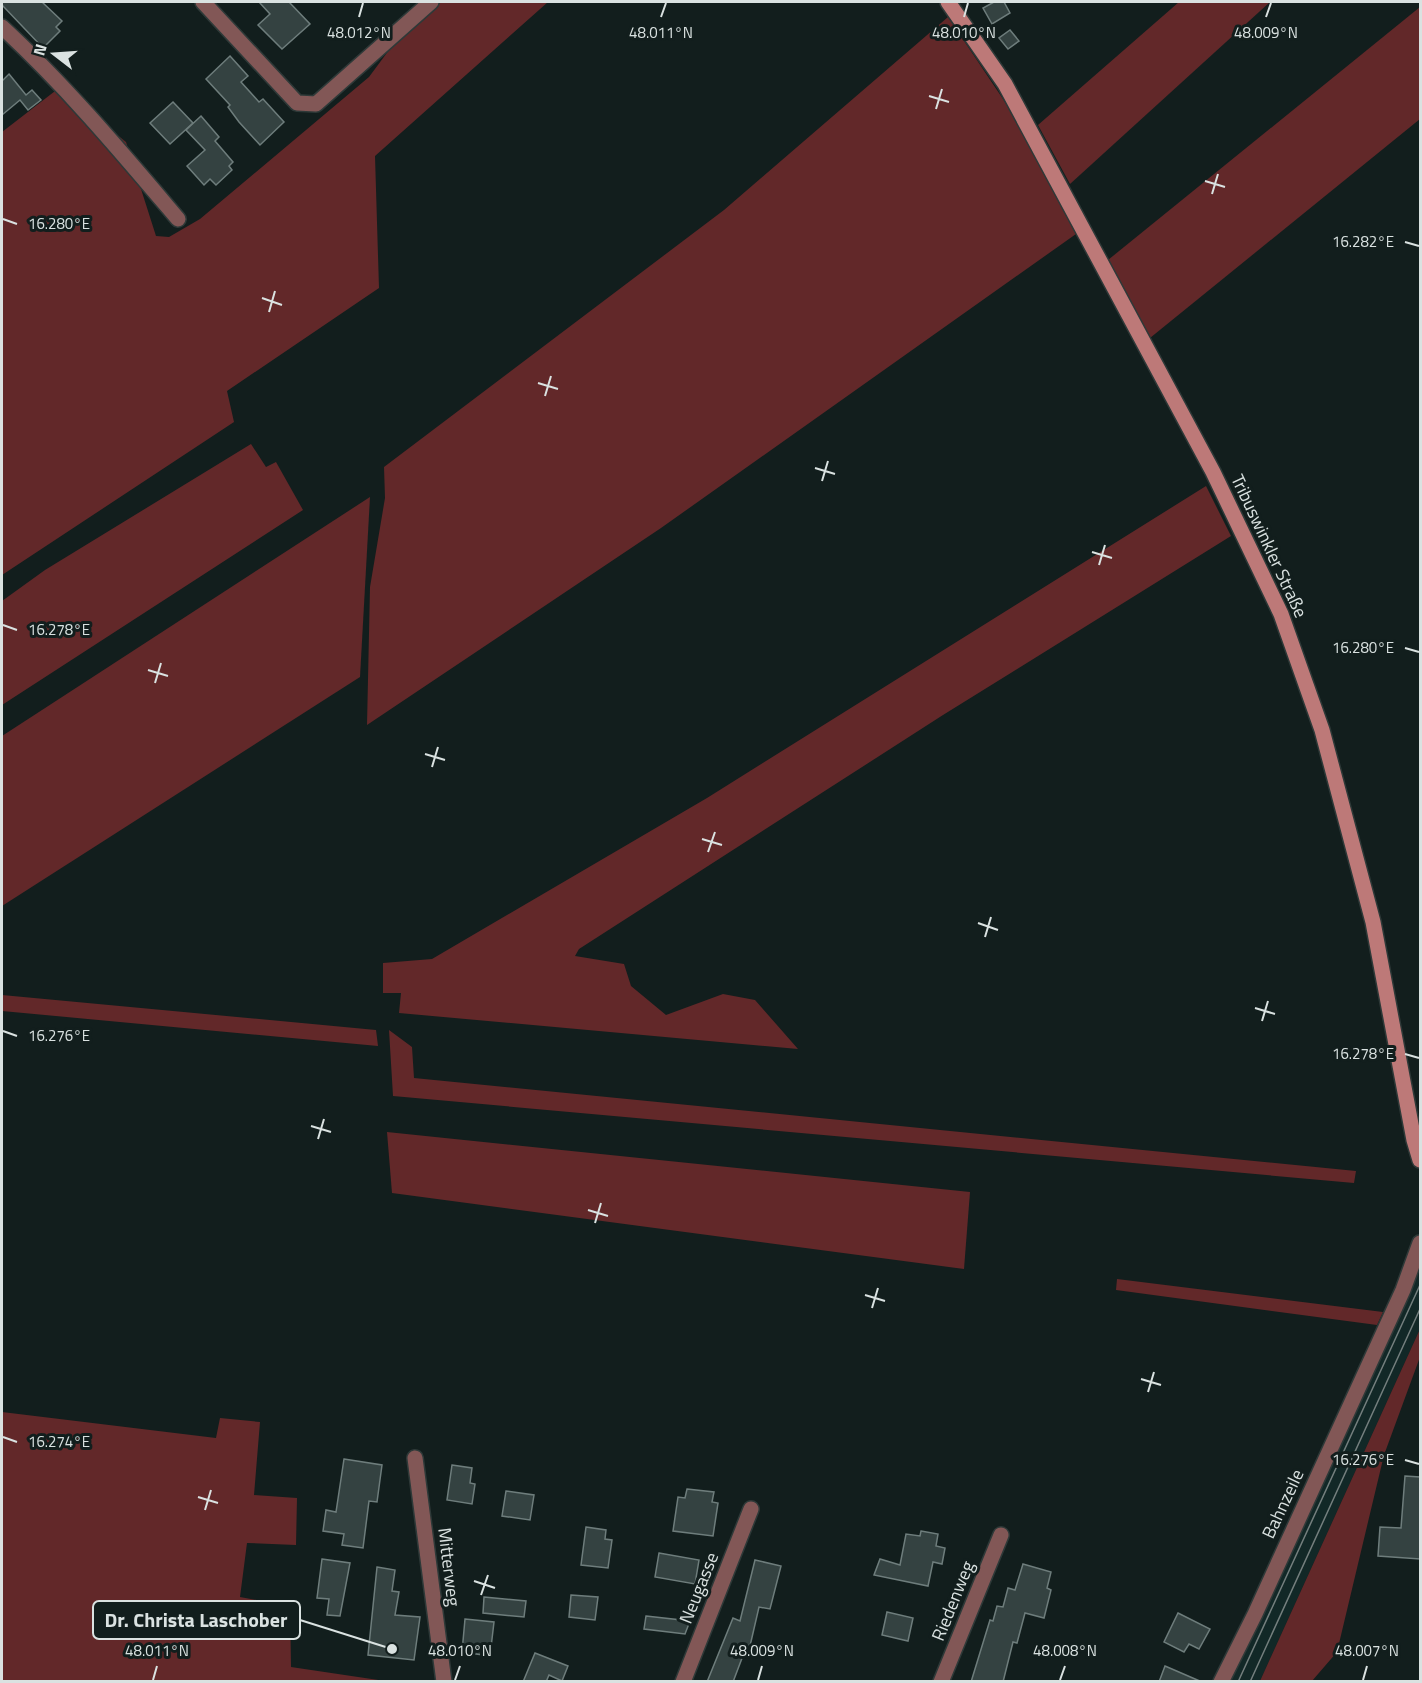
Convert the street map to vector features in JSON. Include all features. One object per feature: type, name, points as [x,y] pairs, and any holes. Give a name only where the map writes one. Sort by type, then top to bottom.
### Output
[{"type":"street","points":[[203,2],[297,103],[316,104],[431,2]]},
{"type":"street","name":"Tribuswinkler Straße","points":[[948,2],[1005,84],[1213,472],[1281,614],[1322,730],[1373,922],[1414,1140],[1420,1160]]},
{"type":"street","points":[[2,27],[35,57],[101,129],[178,219]]},
{"type":"street","name":"Bahnzeile","points":[[1221,1682],[1255,1614],[1403,1290],[1420,1243]]},
{"type":"street","name":"Mitterweg","points":[[415,1458],[444,1682]]},
{"type":"street","name":"Neugasse","points":[[683,1682],[751,1509]]},
{"type":"street","name":"Riedenweg","points":[[941,1682],[1001,1535]]},
{"type":"shaded area","points":[[441,2],[548,2],[375,156],[379,288],[227,391],[234,422],[2,575],[2,132],[59,88],[126,142],[156,236],[169,237],[200,219],[369,77],[392,46]]},
{"type":"shaded area","points":[[1179,2],[1270,2],[1070,184],[1038,125]]},
{"type":"shaded area","points":[[1420,7],[1420,119],[1150,338],[1108,260]]},
{"type":"shaded area","points":[[948,17],[1009,108],[1076,234],[661,528],[367,725],[370,587],[385,498],[384,467],[724,210]]},
{"type":"shaded area","points":[[251,444],[266,467],[276,462],[303,510],[2,705],[2,601],[45,570]]},
{"type":"shaded area","points":[[1206,486],[1231,536],[943,715],[579,949],[575,956],[624,964],[631,986],[666,1015],[723,994],[755,1000],[798,1049],[399,1013],[401,993],[383,993],[383,963],[432,959],[707,798]]},
{"type":"shaded area","points":[[370,497],[360,677],[2,906],[2,736]]},
{"type":"shaded area","points":[[2,995],[376,1030],[378,1046],[2,1011]]},
{"type":"shaded area","points":[[389,1030],[412,1047],[414,1078],[1356,1171],[1354,1183],[393,1096]]},
{"type":"shaded area","points":[[387,1132],[970,1192],[964,1269],[392,1193]]},
{"type":"shaded area","points":[[1420,1270],[1420,1329],[1260,1681],[1228,1682]]},
{"type":"shaded area","points":[[1117,1279],[1383,1312],[1377,1325],[1116,1290]]},
{"type":"shaded area","points":[[1420,1329],[1420,1357],[1384,1455],[1337,1652],[1312,1681],[1260,1681]]},
{"type":"shaded area","points":[[2,1412],[216,1438],[220,1418],[260,1422],[254,1495],[297,1498],[296,1545],[247,1543],[240,1597],[290,1606],[291,1667],[385,1681],[2,1681]]},
{"type":"building","points":[[2,2],[42,2],[62,21],[56,27],[60,31],[43,48],[2,5]]},
{"type":"building","points":[[259,2],[289,2],[310,24],[282,49],[258,25],[270,14]]},
{"type":"building","points":[[994,2],[1004,2],[1010,13],[992,24],[983,8]]},
{"type":"building","points":[[1010,30],[1019,41],[1008,49],[999,38]]},
{"type":"building","points":[[230,56],[248,76],[241,82],[259,102],[263,99],[284,122],[260,145],[239,122],[228,107],[230,105],[206,79]]},
{"type":"building","points":[[9,74],[26,95],[32,90],[41,100],[28,110],[20,100],[2,115],[2,81]]},
{"type":"building","points":[[173,102],[193,123],[170,144],[150,123]]},
{"type":"building","points":[[201,116],[219,137],[215,141],[233,162],[229,166],[232,170],[216,185],[210,179],[204,185],[187,166],[205,150],[186,130]]},
{"type":"building","points":[[344,1459],[382,1465],[377,1502],[369,1501],[363,1548],[342,1545],[344,1534],[323,1531],[326,1510],[336,1512]]},
{"type":"building","points":[[452,1465],[472,1468],[470,1483],[475,1484],[472,1504],[447,1500]]},
{"type":"building","points":[[1405,1476],[1420,1477],[1420,1559],[1378,1556],[1380,1527],[1401,1528]]},
{"type":"building","points":[[687,1489],[714,1492],[712,1502],[718,1503],[713,1536],[673,1531],[678,1497],[685,1498]]},
{"type":"building","points":[[506,1491],[534,1495],[530,1520],[502,1516]]},
{"type":"building","points":[[586,1527],[606,1530],[605,1539],[612,1540],[608,1568],[581,1565]]},
{"type":"building","points":[[921,1531],[938,1534],[936,1546],[945,1548],[942,1564],[933,1562],[928,1586],[874,1575],[880,1559],[900,1565],[906,1534],[920,1536]]},
{"type":"building","points":[[659,1553],[699,1560],[695,1584],[655,1577]]},
{"type":"building","points":[[322,1559],[350,1563],[340,1616],[327,1615],[329,1599],[317,1598]]},
{"type":"building","points":[[755,1560],[781,1566],[770,1609],[759,1607],[750,1646],[747,1645],[733,1682],[707,1682],[733,1618],[740,1621]]},
{"type":"building","points":[[1023,1564],[1051,1572],[1047,1588],[1051,1590],[1044,1618],[1025,1613],[1017,1643],[1013,1642],[1003,1682],[971,1682],[990,1620],[993,1621],[997,1606],[1003,1607],[1008,1588],[1015,1590]]},
{"type":"building","points":[[377,1567],[395,1570],[392,1591],[399,1592],[395,1615],[420,1617],[414,1660],[368,1655]]},
{"type":"building","points":[[571,1595],[598,1597],[595,1620],[569,1617]]},
{"type":"building","points":[[484,1597],[526,1601],[524,1617],[483,1613]]},
{"type":"building","points":[[887,1612],[913,1618],[908,1641],[882,1635]]},
{"type":"building","points":[[1178,1613],[1210,1629],[1199,1649],[1189,1644],[1184,1652],[1164,1642]]},
{"type":"building","points":[[646,1616],[690,1621],[685,1634],[644,1629]]},
{"type":"building","points":[[465,1619],[494,1622],[490,1656],[462,1652]]},
{"type":"building","points":[[535,1653],[568,1666],[562,1681],[549,1675],[546,1682],[523,1682]]},
{"type":"building","points":[[1165,1666],[1202,1682],[1159,1682]]},
{"type":"tram line","points":[[1238,1682],[1420,1285]]},
{"type":"tram line","points":[[1250,1682],[1420,1309]]},
{"type":"place","name":"Dr. Christa Laschober","points":[[392,1649]]}]
